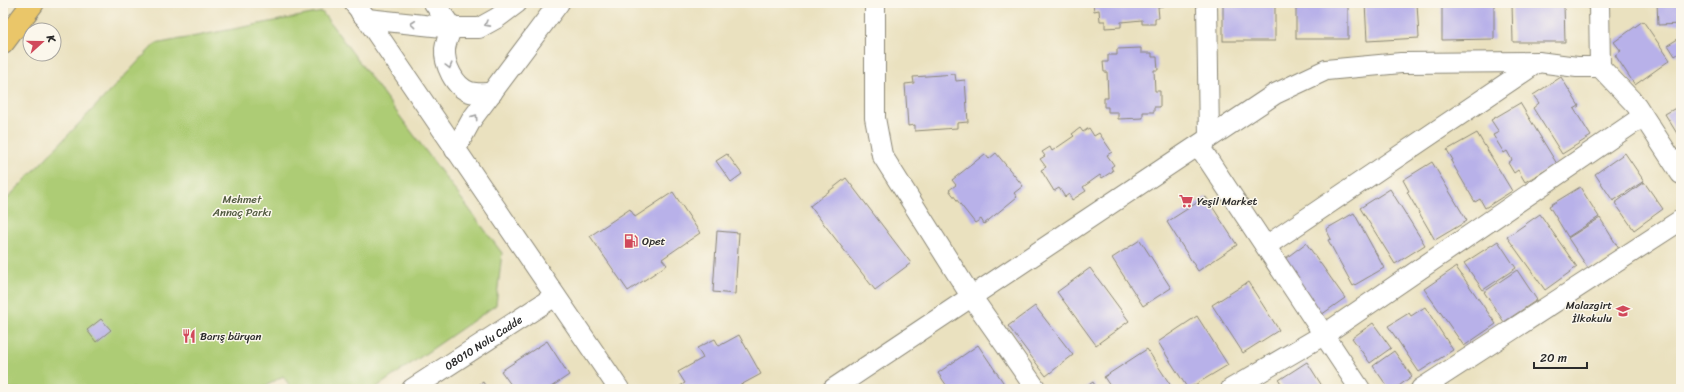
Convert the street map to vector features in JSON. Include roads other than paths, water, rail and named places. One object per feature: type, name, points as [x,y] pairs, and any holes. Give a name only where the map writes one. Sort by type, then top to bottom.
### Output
[{"type":"highway","points":[[3,43],[33,3]]},
{"type":"street","points":[[351,3],[367,20],[452,28],[479,28],[497,18],[517,3]]},
{"type":"street","points":[[354,3],[619,389]]},
{"type":"street","points":[[434,3],[452,28]]},
{"type":"street","points":[[455,150],[472,119],[559,3]]},
{"type":"street","points":[[874,3],[875,118],[882,155],[971,296],[1036,389]]},
{"type":"street","points":[[1208,3],[1204,142],[1266,246],[1360,389]]},
{"type":"street","points":[[1599,3],[1600,67],[1636,105],[1642,117],[1681,174]]},
{"type":"street","points":[[452,28],[447,38],[445,50],[449,70],[458,85],[470,92],[492,93]]},
{"type":"street","points":[[833,389],[1275,94],[1326,70],[1401,63],[1538,62],[1576,67],[1600,67]]},
{"type":"street","points":[[1266,246],[1538,62]]},
{"type":"street","points":[[1231,389],[1325,334],[1642,117]]},
{"type":"street","points":[[1421,389],[1681,220]]},
{"type":"street","name":"08010 Nolu Cadde","points":[[412,389],[555,296]]},
{"type":"place","name":"Yeşil Market","points":[[1186,201]]},
{"type":"place","name":"Opet","points":[[631,241]]},
{"type":"place","name":"Malazgirt İlkokulu","points":[[1623,311]]},
{"type":"place","name":"Barış büryan","points":[[189,336]]},
{"type":"park label","name":"Mehmet Annaç Parkı","points":[[242,205]]}]
